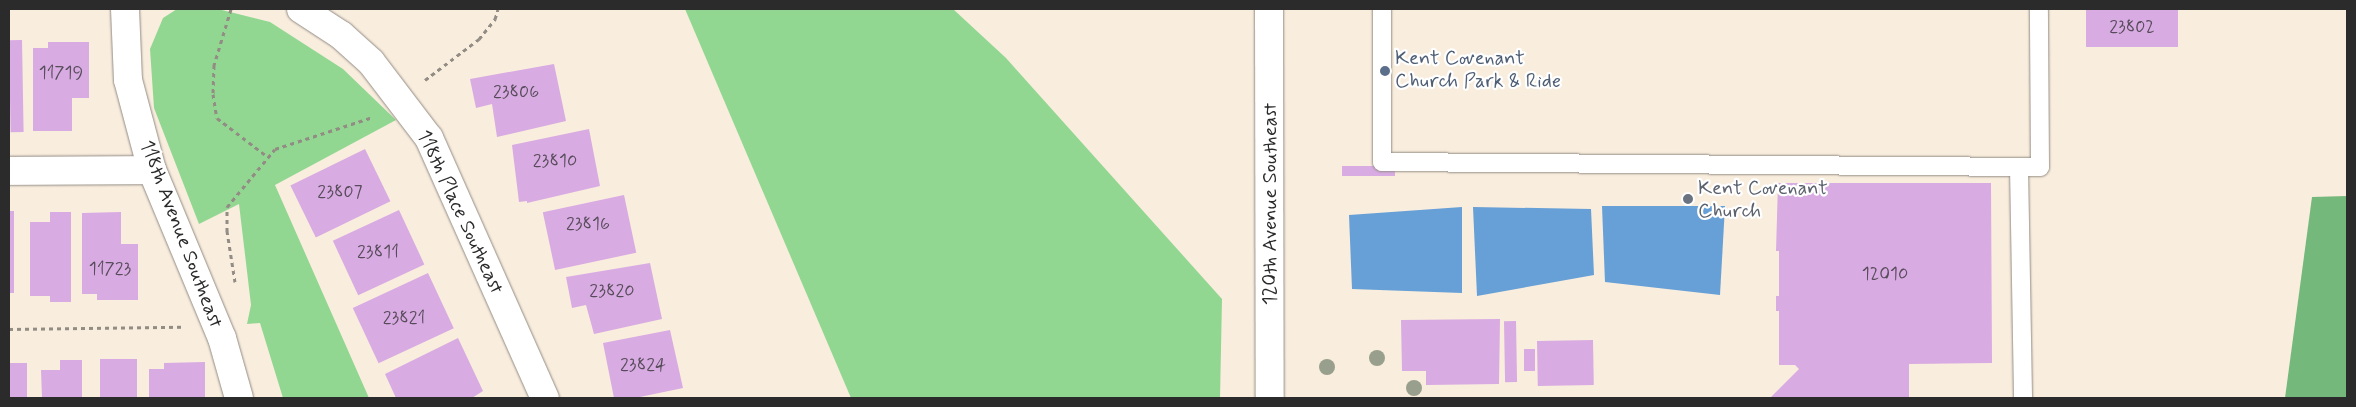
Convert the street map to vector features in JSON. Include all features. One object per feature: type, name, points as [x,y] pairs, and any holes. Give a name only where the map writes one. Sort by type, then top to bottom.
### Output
[{"type":"street","name":"118th Avenue Southeast","points":[[125,9],[128,80],[152,170],[222,338],[239,398]]},
{"type":"street","name":"118th Place Southeast","points":[[301,9],[341,35],[371,62],[401,98],[429,138],[545,398]]},
{"type":"street","name":"120th Avenue Southeast","points":[[1269,9],[1270,398]]},
{"type":"street","points":[[9,171],[152,170]]},
{"type":"lane","points":[[1382,9],[1382,162],[2040,167],[2039,9]]},
{"type":"lane","points":[[2020,167],[2023,398]]},
{"type":"path","points":[[231,9],[214,65],[213,94],[218,118],[268,158]]},
{"type":"path","points":[[401,98],[479,39],[495,19],[498,9]]},
{"type":"green space","points":[[177,9],[218,9],[270,22],[343,69],[396,120],[275,185],[369,398],[283,398],[260,323],[247,324],[251,305],[239,204],[199,224],[154,108],[150,49],[163,18]]},
{"type":"green space","points":[[685,9],[953,9],[1006,58],[1222,299],[1220,398],[851,398]]},
{"type":"green space","points":[[2347,196],[2347,398],[2285,398],[2312,197]]},
{"type":"water","points":[[1602,206],[1725,206],[1720,295],[1605,282]]},
{"type":"water","points":[[1462,207],[1462,293],[1352,289],[1349,215]]},
{"type":"water","points":[[1473,207],[1591,209],[1594,275],[1477,296]]},
{"type":"building","points":[[2086,9],[2178,9],[2178,47],[2086,47]]},
{"type":"building","points":[[9,40],[22,40],[24,132],[11,132]]},
{"type":"building","points":[[48,42],[89,42],[89,98],[72,98],[72,131],[33,131],[33,48],[48,48]]},
{"type":"building","points":[[554,64],[566,121],[497,137],[492,104],[476,108],[470,79]]},
{"type":"building","points":[[589,129],[600,186],[527,203],[527,201],[519,202],[512,145]]},
{"type":"building","points":[[365,149],[390,201],[316,238],[290,185]]},
{"type":"building","points":[[1342,166],[1395,166],[1395,176],[1342,176]]},
{"type":"building","points":[[1778,183],[1991,183],[1992,363],[1909,364],[1909,398],[1770,398],[1799,369],[1795,365],[1779,365],[1779,311],[1776,311],[1776,296],[1779,296],[1779,251],[1776,251]]},
{"type":"building","points":[[624,195],[636,253],[555,270],[543,212]]},
{"type":"building","points":[[399,210],[424,264],[358,295],[333,241]]},
{"type":"building","points":[[9,211],[14,211],[14,293],[9,293]]},
{"type":"building","points":[[50,212],[71,212],[71,302],[50,302],[50,296],[30,296],[30,222],[50,222]]},
{"type":"building","points":[[121,212],[121,244],[138,244],[138,300],[97,300],[97,294],[82,294],[82,213]]},
{"type":"building","points":[[650,263],[662,319],[594,334],[586,305],[572,308],[566,277]]},
{"type":"building","points":[[428,273],[454,328],[379,363],[353,308]]},
{"type":"building","points":[[1500,319],[1499,384],[1426,385],[1426,371],[1402,371],[1401,320]]},
{"type":"building","points":[[1504,321],[1516,321],[1517,382],[1505,382]]},
{"type":"building","points":[[670,330],[683,388],[635,398],[614,398],[603,343]]},
{"type":"building","points":[[458,338],[483,391],[472,398],[396,398],[385,374]]},
{"type":"building","points":[[1593,340],[1594,385],[1538,386],[1537,341]]},
{"type":"building","points":[[1524,349],[1535,349],[1535,371],[1524,371]]},
{"type":"building","points":[[100,359],[137,359],[137,398],[100,398]]},
{"type":"building","points":[[60,360],[82,360],[82,398],[42,398],[41,370],[60,370]]},
{"type":"building","points":[[205,362],[205,398],[149,398],[149,369],[164,369],[164,363]]},
{"type":"building","points":[[9,363],[27,363],[27,398],[9,398]]},
{"type":"place","name":"Kent Covenant Church Park & Ride","points":[[1385,71]]},
{"type":"place","name":"Kent Covenant Church","points":[[1688,199]]}]
